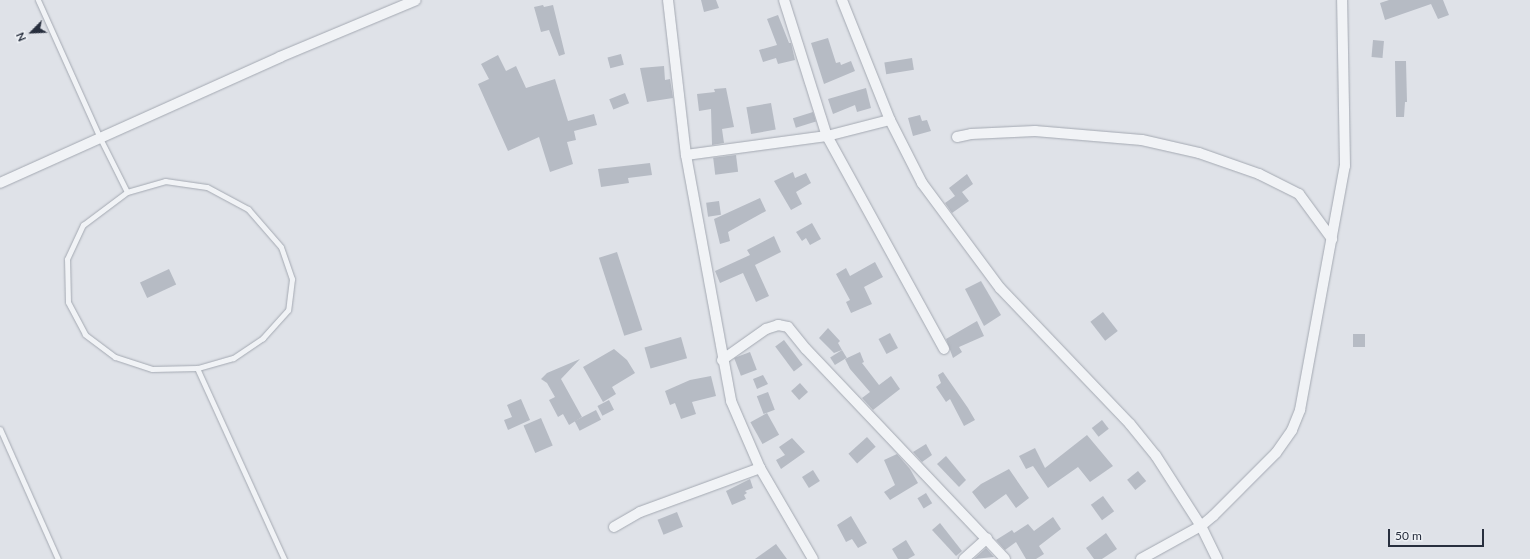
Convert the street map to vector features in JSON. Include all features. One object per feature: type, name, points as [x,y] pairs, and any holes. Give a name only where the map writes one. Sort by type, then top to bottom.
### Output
[{"type":"street","points":[[0,183],[280,57],[416,0]]},
{"type":"street","points":[[668,0],[686,155],[722,360],[731,401],[760,468],[813,559]]},
{"type":"street","points":[[784,0],[827,136],[944,349]]},
{"type":"street","points":[[842,0],[890,120],[922,183],[1000,288],[1130,424],[1156,456],[1201,526],[1217,559]]},
{"type":"street","points":[[1141,559],[1201,526],[1276,452],[1292,430],[1300,410],[1345,166],[1342,0]]},
{"type":"street","points":[[686,155],[827,136],[890,120]]},
{"type":"street","points":[[957,137],[971,134],[1034,130],[1142,140],[1199,153],[1259,174],[1299,194],[1332,239]]},
{"type":"street","points":[[722,360],[766,329],[778,325],[788,327],[806,349],[987,538],[1005,559]]},
{"type":"street","points":[[614,527],[640,512],[760,468]]},
{"type":"street","points":[[964,559],[987,538]]},
{"type":"lane","points":[[38,0],[100,138],[127,192]]},
{"type":"lane","points":[[165,181],[207,186],[248,209],[281,247],[292,279],[288,310],[263,338],[233,358],[197,368],[152,369],[115,357],[85,334],[68,302],[67,259],[83,225],[127,192],[165,181]]},
{"type":"lane","points":[[197,368],[284,559]]},
{"type":"lane","points":[[0,429],[58,559]]},
{"type":"building","points":[[701,0],[716,0],[719,8],[704,12]]},
{"type":"building","points":[[1389,0],[1443,0],[1449,15],[1438,19],[1431,4],[1385,20],[1380,3]]},
{"type":"building","points":[[543,5],[544,7],[553,5],[565,54],[559,56],[549,30],[541,32],[534,7]]},
{"type":"building","points":[[778,15],[789,43],[791,43],[795,60],[778,64],[776,58],[763,62],[759,50],[777,45],[767,19]]},
{"type":"building","points":[[828,38],[836,63],[840,62],[841,65],[851,61],[855,71],[824,84],[811,43]]},
{"type":"building","points":[[1373,40],[1384,41],[1382,58],[1372,57]]},
{"type":"building","points":[[621,54],[624,65],[610,68],[607,58]]},
{"type":"building","points":[[498,55],[506,71],[516,66],[526,88],[555,79],[568,121],[594,114],[597,125],[574,131],[576,140],[567,142],[573,164],[550,172],[539,137],[508,151],[478,84],[489,79],[481,64]]},
{"type":"building","points":[[912,58],[914,70],[886,74],[884,62]]},
{"type":"building","points":[[1395,61],[1406,61],[1407,102],[1405,102],[1404,117],[1396,117]]},
{"type":"building","points":[[664,66],[665,80],[670,79],[673,98],[647,102],[640,68]]},
{"type":"building","points":[[726,88],[734,127],[722,129],[724,143],[712,145],[711,109],[699,111],[697,94],[715,92],[714,89]]},
{"type":"building","points":[[866,88],[871,108],[857,112],[855,105],[833,114],[828,99]]},
{"type":"building","points":[[625,93],[629,103],[613,110],[609,99]]},
{"type":"building","points":[[771,103],[776,130],[751,134],[746,107]]},
{"type":"building","points":[[813,112],[816,122],[796,128],[793,118]]},
{"type":"building","points":[[920,115],[922,121],[927,120],[931,131],[913,136],[908,118]]},
{"type":"building","points":[[736,155],[738,172],[715,175],[713,158]]},
{"type":"building","points":[[650,163],[652,175],[628,178],[629,183],[601,187],[598,169]]},
{"type":"building","points":[[793,172],[795,178],[806,173],[811,183],[796,192],[802,204],[791,210],[774,181]]},
{"type":"building","points":[[967,174],[973,184],[962,192],[969,201],[952,213],[945,203],[955,196],[949,188]]},
{"type":"building","points":[[760,198],[766,211],[728,232],[730,241],[720,244],[714,219]]},
{"type":"building","points":[[719,201],[721,215],[708,217],[706,203]]},
{"type":"building","points":[[812,223],[821,239],[810,245],[806,238],[802,241],[796,232]]},
{"type":"building","points":[[774,236],[781,252],[755,265],[769,296],[756,302],[743,273],[720,283],[715,271],[750,255],[747,250]]},
{"type":"building","points":[[617,252],[642,330],[624,336],[599,258]]},
{"type":"building","points":[[875,262],[883,277],[864,287],[872,304],[851,313],[846,302],[850,300],[836,274],[846,268],[850,276]]},
{"type":"building","points":[[169,269],[176,284],[147,298],[140,283]]},
{"type":"building","points":[[981,281],[1001,315],[984,326],[965,289]]},
{"type":"building","points":[[1103,312],[1118,331],[1105,341],[1090,322]]},
{"type":"building","points":[[977,321],[984,336],[959,347],[962,352],[953,358],[946,339]]},
{"type":"building","points":[[828,328],[840,341],[838,343],[842,350],[834,353],[819,338]]},
{"type":"building","points":[[890,333],[898,348],[887,354],[879,339]]},
{"type":"building","points":[[1353,334],[1365,334],[1365,347],[1353,347]]},
{"type":"building","points":[[681,337],[687,358],[651,369],[644,347]]},
{"type":"building","points":[[784,340],[803,365],[794,371],[775,347]]},
{"type":"building","points":[[614,349],[627,360],[635,373],[612,387],[616,394],[603,402],[583,367]]},
{"type":"building","points":[[842,350],[847,358],[835,365],[830,357]]},
{"type":"building","points":[[750,352],[757,370],[741,376],[734,358]]},
{"type":"building","points":[[860,352],[864,362],[862,363],[879,385],[891,376],[900,389],[873,410],[862,398],[870,392],[850,369],[845,359]]},
{"type":"building","points":[[580,359],[561,379],[582,417],[569,425],[563,414],[558,417],[549,400],[555,397],[547,383],[541,379],[547,373]]},
{"type":"building","points":[[943,372],[975,420],[964,426],[950,399],[946,402],[936,387],[941,383],[938,375]]},
{"type":"building","points":[[763,375],[768,384],[757,389],[753,379]]},
{"type":"building","points":[[711,376],[716,396],[692,402],[696,414],[681,419],[675,403],[670,405],[665,391],[690,380]]},
{"type":"building","points":[[800,383],[808,392],[799,400],[791,391]]},
{"type":"building","points":[[768,392],[775,410],[764,414],[757,396]]},
{"type":"building","points":[[521,399],[530,420],[508,430],[504,420],[512,417],[507,405]]},
{"type":"building","points":[[609,400],[614,410],[602,416],[597,406]]},
{"type":"building","points":[[596,410],[601,420],[580,431],[575,421]]},
{"type":"building","points":[[767,413],[779,435],[763,444],[750,422]]},
{"type":"building","points":[[541,418],[553,446],[535,453],[524,425]]},
{"type":"building","points":[[1102,420],[1109,429],[1099,437],[1092,428]]},
{"type":"building","points":[[1087,435],[1113,466],[1090,482],[1078,467],[1048,488],[1033,466],[1026,469],[1019,456],[1035,448],[1045,468]]},
{"type":"building","points":[[867,437],[876,447],[857,463],[848,454]]},
{"type":"building","points":[[792,438],[805,452],[781,469],[776,460],[785,455],[779,447]]},
{"type":"building","points":[[926,444],[932,455],[922,462],[913,452]]},
{"type":"building","points":[[897,454],[910,469],[918,483],[890,500],[884,492],[895,485],[884,460]]},
{"type":"building","points":[[946,456],[966,480],[959,487],[937,464]]},
{"type":"building","points":[[1009,469],[1029,498],[1016,508],[1006,494],[985,509],[972,492],[981,484]]},
{"type":"building","points":[[813,470],[820,481],[809,488],[802,477]]},
{"type":"building","points":[[1138,471],[1146,481],[1135,490],[1127,480]]},
{"type":"building","points":[[750,479],[753,488],[745,491],[747,493],[744,495],[746,499],[732,505],[726,491]]},
{"type":"building","points":[[926,493],[932,503],[924,508],[917,498]]},
{"type":"building","points":[[1103,496],[1114,511],[1102,520],[1091,505]]},
{"type":"building","points":[[677,512],[683,527],[664,535],[658,520]]},
{"type":"building","points":[[851,516],[867,543],[858,548],[852,539],[846,542],[837,525]]},
{"type":"building","points":[[1053,517],[1061,529],[1039,546],[1044,554],[1036,559],[1026,559],[1016,542],[1005,550],[996,540],[1012,530],[1014,533],[1028,524],[1034,531]]},
{"type":"building","points":[[940,523],[962,551],[956,556],[932,530]]},
{"type":"building","points":[[1106,533],[1117,549],[1102,559],[1094,559],[1086,548]]},
{"type":"building","points":[[906,540],[915,555],[908,559],[898,559],[892,549]]},
{"type":"building","points":[[776,544],[787,559],[755,559]]},
{"type":"building","points":[[986,548],[994,557],[974,559],[975,558]]}]
